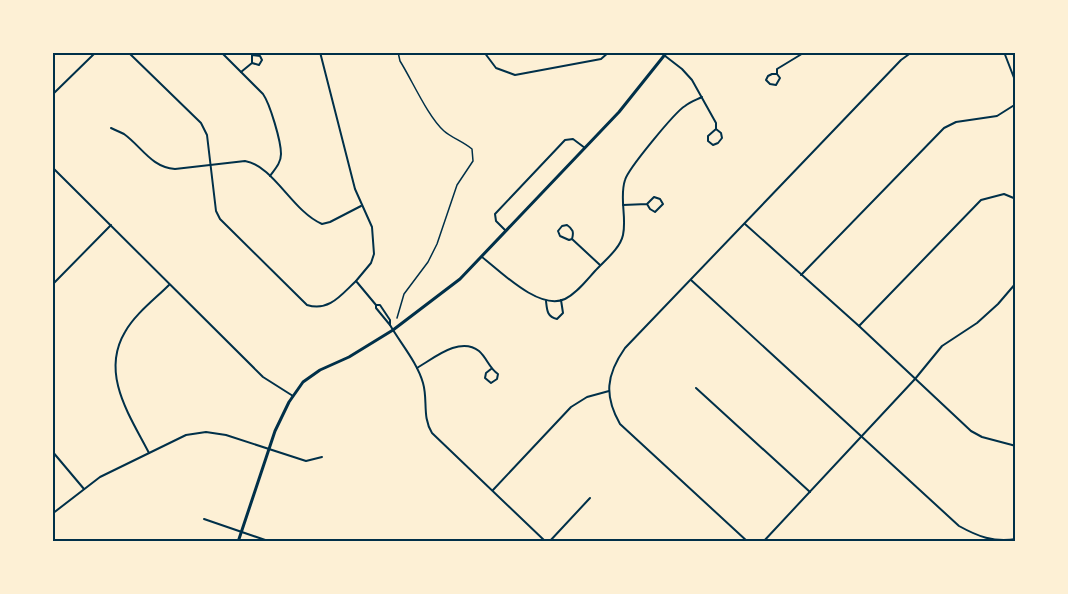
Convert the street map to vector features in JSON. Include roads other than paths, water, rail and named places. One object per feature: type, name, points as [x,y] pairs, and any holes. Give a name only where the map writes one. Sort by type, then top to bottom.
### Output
[{"type":"street","points":[[52,95],[96,52]]},
{"type":"street","points":[[129,52],[201,123],[207,135],[216,211],[220,219],[301,300],[316,308],[325,307],[333,302],[356,281],[371,263],[374,254],[372,227],[361,206],[320,52]]},
{"type":"street","points":[[221,52],[263,94],[271,110],[281,154],[270,176]]},
{"type":"street","points":[[484,52],[496,68],[515,75],[601,59],[609,52]]},
{"type":"street","points":[[660,52],[666,54],[682,69],[702,97],[716,123],[716,129],[708,136],[708,141],[713,145],[718,144],[722,138],[721,133],[716,129]]},
{"type":"street","points":[[777,74],[768,76],[766,80],[776,85],[780,78],[777,69],[805,52]]},
{"type":"street","points":[[748,542],[620,424],[612,408],[609,391],[611,377],[617,360],[625,348],[901,60],[912,52]]},
{"type":"street","points":[[1004,52],[1016,82]]},
{"type":"street","points":[[238,542],[275,431],[303,382],[320,370],[349,357],[393,330],[460,279],[619,112],[666,54]]},
{"type":"street","points":[[241,72],[252,63]]},
{"type":"street","points":[[481,257],[531,294],[552,302],[561,300],[578,289],[618,245],[623,235],[625,180],[631,167],[684,106],[702,97]]},
{"type":"street","points":[[801,275],[944,128],[956,122],[997,116],[1016,104]]},
{"type":"street","points":[[111,128],[124,134],[156,165],[164,168],[175,170],[210,164],[253,162],[270,176],[299,208],[322,224],[361,206]]},
{"type":"street","points":[[506,231],[496,221],[495,214],[503,205],[565,140],[573,139],[585,148]]},
{"type":"street","points":[[52,166],[263,377],[293,396]]},
{"type":"street","points":[[859,326],[981,200],[1004,194],[1016,199]]},
{"type":"street","points":[[623,205],[647,204],[654,197],[660,199],[663,204],[655,212],[647,204]]},
{"type":"street","points":[[745,224],[971,431],[982,437],[1016,447]]},
{"type":"street","points":[[52,285],[111,225]]},
{"type":"street","points":[[572,239],[572,228],[567,225],[562,226],[558,231],[560,236],[572,239],[600,265]]},
{"type":"street","points":[[691,280],[959,526],[977,535],[1006,541],[1016,538]]},
{"type":"street","points":[[356,281],[376,305],[417,368],[424,384],[426,420],[432,433],[548,542],[590,498]]},
{"type":"street","points":[[763,542],[915,380],[942,346],[977,322],[998,304],[1016,283]]},
{"type":"street","points":[[149,453],[118,390],[114,372],[116,357],[125,332],[170,285]]},
{"type":"street","points":[[546,300],[548,313],[552,318],[557,319],[563,313],[561,300]]},
{"type":"street","points":[[417,368],[450,348],[467,345],[479,351],[491,369],[498,374],[497,379],[491,383],[485,378],[486,373],[491,369]]},
{"type":"street","points":[[696,388],[810,492]]},
{"type":"street","points":[[493,490],[571,407],[587,398],[609,391]]},
{"type":"street","points":[[52,514],[100,477],[186,435],[206,432],[226,435],[306,461],[322,457]]},
{"type":"street","points":[[52,451],[84,489]]},
{"type":"street","points":[[204,519],[272,542]]}]
